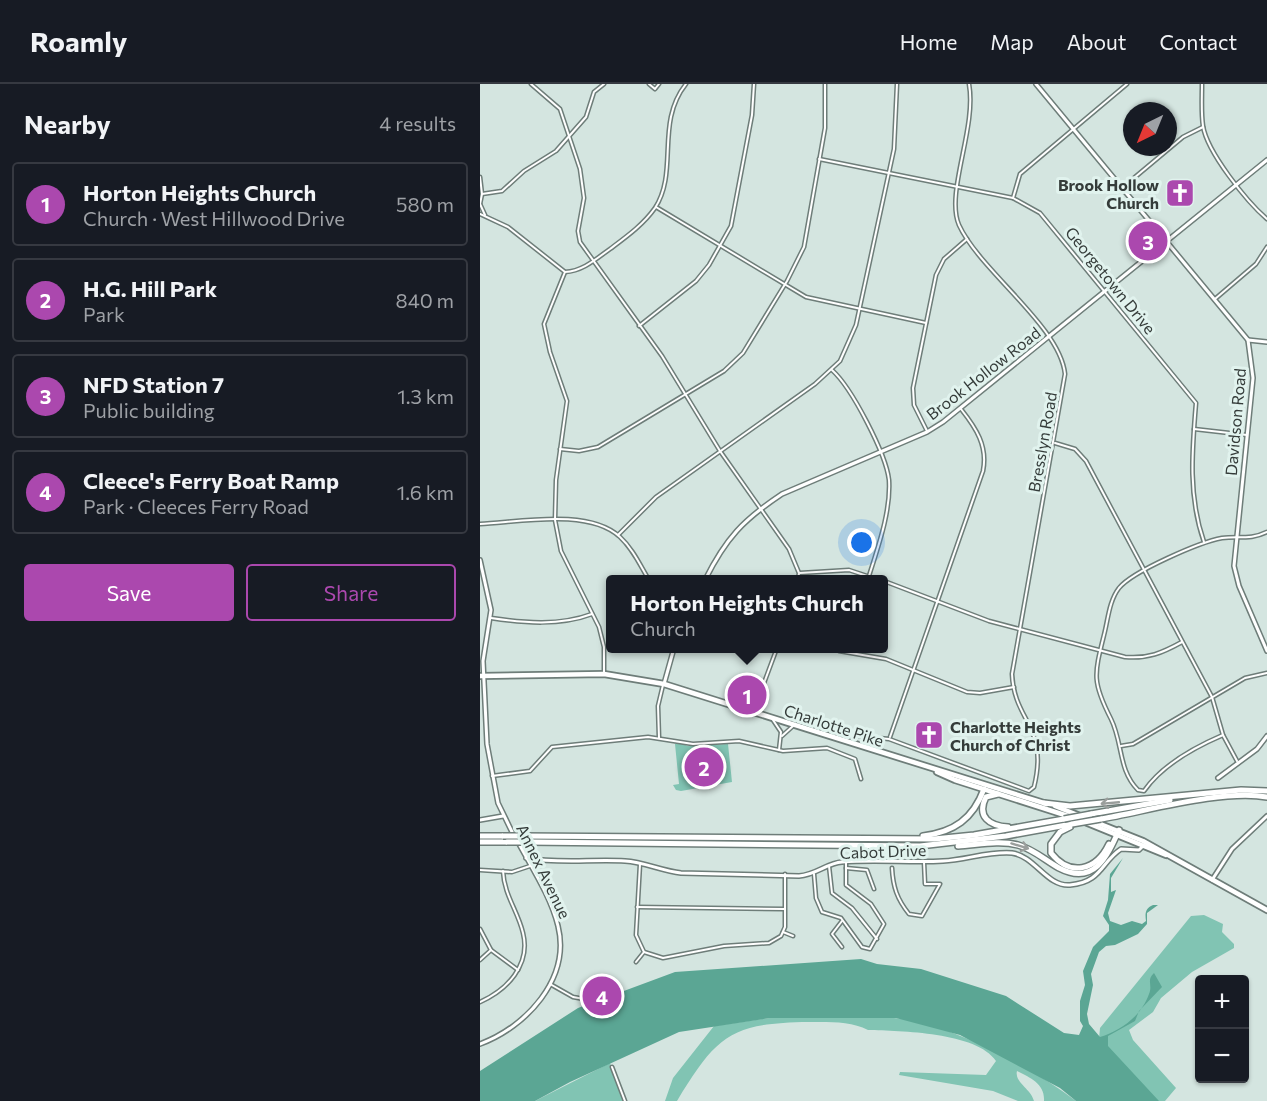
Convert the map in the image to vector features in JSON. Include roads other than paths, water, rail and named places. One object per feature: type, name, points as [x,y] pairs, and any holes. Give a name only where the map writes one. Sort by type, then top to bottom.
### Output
[{"type":"highway","points":[[903,839],[940,833],[959,825],[978,803],[985,787]]},
{"type":"highway","points":[[480,842],[507,842],[524,839],[903,839],[974,835],[1210,794],[1241,790],[1267,795]]},
{"type":"highway","points":[[998,794],[986,797],[981,807],[983,815],[995,825],[1019,828]]},
{"type":"highway","points":[[1044,803],[1070,806],[1210,794]]},
{"type":"highway","points":[[941,845],[1208,800],[1267,795]]},
{"type":"highway","points":[[1073,824],[1060,832],[1051,844],[1051,853],[1058,861],[1077,869],[1096,863],[1117,832]]},
{"type":"highway","points":[[480,836],[524,839],[941,845],[1011,843],[1030,849],[1060,868],[1082,873],[1100,866],[1108,856],[1117,832]]},
{"type":"main road","name":"Charlotte Pike","points":[[482,676],[604,674],[664,684],[985,787],[1044,803],[1144,844],[1267,910]]},
{"type":"main road","name":"Charlotte Pike","points":[[985,787],[998,794],[1117,832]]},
{"type":"street","points":[[531,84],[560,109],[570,135],[583,185],[582,211],[578,231],[580,242],[662,356],[720,451],[789,549],[799,573],[849,570],[866,575]]},
{"type":"street","points":[[482,194],[502,191],[524,171],[555,151],[586,117],[594,92],[604,84]]},
{"type":"street","points":[[649,84],[655,89],[659,84]]},
{"type":"street","points":[[565,272],[582,268],[592,261],[635,230],[656,207],[665,183],[669,117],[686,84]]},
{"type":"street","points":[[639,326],[687,290],[709,265],[734,218],[752,115],[754,84]]},
{"type":"street","points":[[560,449],[590,450],[724,371],[741,356],[800,259],[808,233],[825,128],[825,84]]},
{"type":"street","points":[[618,535],[654,498],[832,370],[849,343],[859,309],[894,148],[897,84]]},
{"type":"street","name":"Bresslyn Road","points":[[969,84],[971,117],[958,186],[957,217],[968,239],[1048,337],[1061,357],[1065,374],[1055,443],[1012,674],[1014,687],[1036,739],[1039,756],[1037,776],[1034,787],[1029,791],[990,777]]},
{"type":"street","points":[[1036,84],[1165,243],[1248,340],[1267,342]]},
{"type":"street","points":[[1013,198],[1020,174],[1127,84]]},
{"type":"street","points":[[1202,84],[1203,127],[1212,150],[1267,219]]},
{"type":"street","points":[[1121,189],[1183,137],[1203,127]]},
{"type":"street","name":"Georgetown Drive","points":[[819,159],[1013,198],[1040,213],[1196,403],[1191,460],[1192,478],[1198,524],[1204,542]]},
{"type":"street","name":"Brook Hollow Road","points":[[707,575],[731,534],[760,509],[782,495],[927,432],[961,409],[1267,160]]},
{"type":"street","points":[[480,177],[482,194],[480,204],[486,216]]},
{"type":"street","points":[[656,207],[812,299],[926,323]]},
{"type":"street","points":[[480,214],[508,227],[565,272]]},
{"type":"street","points":[[927,432],[914,405],[913,387],[926,323],[940,266],[949,254],[968,239]]},
{"type":"street","points":[[1214,300],[1256,264],[1267,246]]},
{"type":"street","points":[[565,272],[544,324],[550,352],[567,401],[554,500],[555,520],[561,551],[592,614],[604,647],[604,674]]},
{"type":"street","name":"Davidson Road","points":[[1248,340],[1253,378],[1234,566],[1236,578],[1267,649]]},
{"type":"street","points":[[832,370],[856,398],[887,473],[889,488],[878,550],[869,575]]},
{"type":"street","points":[[889,739],[939,601],[984,463],[980,437],[961,409]]},
{"type":"street","points":[[1194,429],[1247,435]]},
{"type":"street","points":[[1055,443],[1069,446],[1084,457],[1212,697],[1223,735],[1237,761]]},
{"type":"street","points":[[480,524],[555,520],[593,522],[618,535],[633,552],[647,575]]},
{"type":"street","points":[[1223,735],[1156,775],[1144,791],[1138,790],[1127,776],[1116,729],[1096,688],[1095,677],[1100,649],[1116,594],[1125,582],[1204,542],[1247,538],[1267,532]]},
{"type":"street","points":[[480,560],[491,618],[515,622],[564,622],[592,614]]},
{"type":"street","points":[[888,582],[1020,630],[1142,658],[1158,655],[1182,642]]},
{"type":"street","name":"Annex Avenue","points":[[480,1044],[526,1016],[539,1002],[550,984],[558,957],[559,928],[549,902],[503,816],[492,776],[483,711],[482,676],[483,654],[491,618]]},
{"type":"street","points":[[659,738],[658,706],[673,653]]},
{"type":"street","points":[[754,712],[775,653]]},
{"type":"street","points":[[853,653],[875,656],[970,693],[1014,687]]},
{"type":"street","points":[[1120,746],[1133,744],[1245,678],[1267,674]]},
{"type":"street","points":[[771,717],[781,734]]},
{"type":"street","points":[[779,750],[784,722]]},
{"type":"street","points":[[781,734],[795,725]]},
{"type":"street","points":[[849,735],[889,739],[990,777],[985,787]]},
{"type":"street","points":[[860,746],[862,736]]},
{"type":"street","points":[[1218,778],[1237,761],[1257,749],[1267,736]]},
{"type":"street","points":[[492,776],[530,771],[552,747],[648,737],[693,744],[739,741],[779,750],[818,748],[839,751],[855,759],[861,779]]},
{"type":"street","points":[[480,820],[503,816]]},
{"type":"street","points":[[1212,880],[1232,849],[1267,816]]},
{"type":"street","name":"Cabot Drive","points":[[526,858],[544,861],[582,859],[629,861],[681,873],[814,874],[846,861],[924,861],[1010,853],[1033,862],[1058,883],[1073,885],[1099,873],[1120,849],[1138,850],[1144,844]]},
{"type":"street","points":[[814,874],[816,898],[822,912],[842,921],[862,947],[870,948],[884,924],[872,904],[846,885],[846,861]]},
{"type":"street","points":[[892,868],[894,891],[899,900],[909,914],[922,916],[940,884],[925,884],[924,861]]},
{"type":"street","points":[[640,864],[636,935],[644,952],[663,958],[724,946],[769,943],[783,932],[785,874]]},
{"type":"street","points":[[480,870],[520,871],[530,866]]},
{"type":"street","points":[[829,866],[832,893],[852,908],[877,939]]},
{"type":"street","points":[[846,868],[867,870],[874,889]]},
{"type":"street","points":[[480,1002],[503,988],[518,970],[524,952],[524,933],[506,892],[503,871]]},
{"type":"street","points":[[637,907],[785,909]]},
{"type":"street","points":[[842,921],[832,934],[843,947]]},
{"type":"street","points":[[480,929],[491,950],[518,970]]},
{"type":"street","points":[[783,932],[793,936]]},
{"type":"street","points":[[480,960],[491,950]]},
{"type":"street","points":[[636,962],[644,952]]},
{"type":"street","points":[[550,984],[573,997],[584,999]]},
{"type":"street","points":[[612,1067],[625,1101]]},
{"type":"place","name":"Brook Hollow Church","points":[[1180,193]]},
{"type":"place","name":"NFD Station 7","points":[[1148,241]]},
{"type":"place","name":"Horton Heights Church","points":[[747,695]]},
{"type":"place","name":"Charlotte Heights Church of Christ","points":[[929,735]]},
{"type":"place","name":"H.G. Hill Park","points":[[704,767]]},
{"type":"place","name":"Cleece's Ferry Boat Ramp","points":[[602,996]]}]
